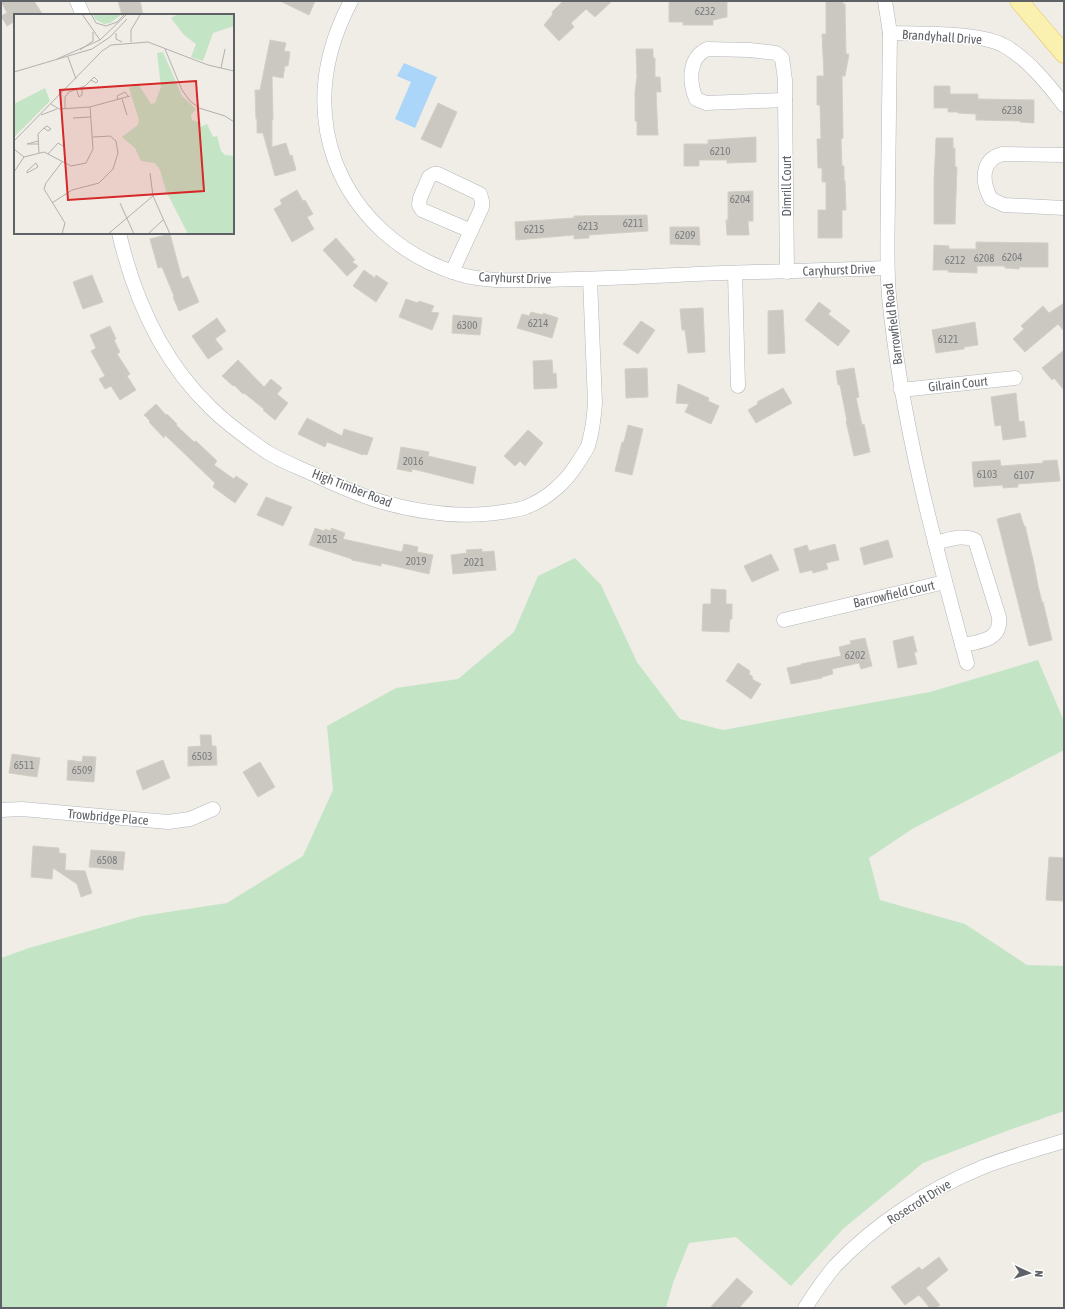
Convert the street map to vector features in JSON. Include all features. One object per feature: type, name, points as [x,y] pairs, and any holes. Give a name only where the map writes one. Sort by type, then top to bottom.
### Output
[{"type":"main road","points":[[1019,1],[1064,54]]},
{"type":"street","points":[[77,1],[83,14]]},
{"type":"street","name":"Caryhurst Drive","points":[[351,1],[340,22],[330,50],[327,67],[325,116],[329,141],[336,164],[351,194],[364,212],[381,230],[417,256],[461,275],[497,280],[590,279],[887,268]]},
{"type":"street","name":"Barrowfield Road","points":[[887,5],[890,33],[887,268],[892,321],[901,390],[917,469],[945,582]]},
{"type":"street","name":"Brandyhall Drive","points":[[890,33],[965,36],[989,40],[1003,45],[1043,78],[1064,105]]},
{"type":"street","name":"Dimrill Court","points":[[785,100],[706,102],[696,99],[692,91],[692,64],[701,52],[707,50],[750,50],[776,53],[782,58],[785,80],[787,272]]},
{"type":"street","points":[[1064,155],[1002,154],[995,156],[987,164],[985,186],[991,199],[1004,205],[1064,208]]},
{"type":"street","points":[[452,272],[471,231],[482,207],[482,201],[480,194],[438,174],[434,174],[429,177],[420,198],[419,205],[422,210],[471,231]]},
{"type":"street","name":"High Timber Road","points":[[119,234],[132,282],[154,332],[185,379],[212,409],[268,452],[328,481],[378,501],[445,514],[468,515],[511,511],[526,507],[540,500],[552,491],[565,480],[573,470],[587,447],[594,418],[595,403],[590,279]]},
{"type":"street","points":[[735,273],[738,386]]},
{"type":"street","name":"Gilrain Court","points":[[901,390],[1016,378]]},
{"type":"street","points":[[935,543],[959,537],[969,537],[975,540],[1000,617],[998,631],[994,636],[979,642],[962,645]]},
{"type":"street","name":"Barrowfield Court","points":[[784,620],[945,582],[967,663]]},
{"type":"street","name":"Trowbridge Place","points":[[1,810],[22,809],[168,822],[190,819],[213,809]]},
{"type":"street","name":"Rosecroft Drive","points":[[805,1308],[835,1266],[870,1234],[903,1210],[931,1192],[964,1175],[1064,1141]]},
{"type":"green space","points":[[575,558],[601,585],[637,662],[680,719],[723,730],[930,692],[1038,660],[1064,721],[1064,750],[912,829],[869,858],[880,900],[965,924],[1027,965],[1064,966],[1064,1111],[923,1163],[843,1229],[791,1286],[736,1237],[689,1243],[673,1283],[666,1308],[1,1308],[1,958],[29,948],[142,916],[227,903],[303,856],[333,790],[327,726],[396,688],[458,679],[514,632],[538,576]]},
{"type":"water","points":[[404,63],[437,77],[415,128],[395,119],[411,82],[397,76]]},
{"type":"building","points":[[1,1],[34,1],[42,14],[14,14],[14,22],[7,26],[1,16],[7,13]]},
{"type":"building","points":[[118,1],[140,1],[143,14],[122,14]]},
{"type":"building","points":[[280,1],[315,1],[309,15]]},
{"type":"building","points":[[563,1],[612,1],[595,17],[586,9],[571,23],[574,27],[559,41],[544,25],[553,14],[552,12]]},
{"type":"building","points":[[669,1],[727,1],[727,17],[713,20],[713,25],[683,25],[683,22],[669,22]]},
{"type":"building","points":[[826,1],[843,1],[843,4],[845,4],[846,54],[849,54],[845,76],[842,76],[843,138],[841,139],[846,210],[842,210],[842,238],[818,238],[818,210],[826,210],[826,182],[822,182],[822,168],[818,168],[817,139],[821,139],[820,105],[817,105],[817,76],[824,76],[822,34],[826,34]]},
{"type":"building","points":[[270,40],[286,43],[284,51],[290,52],[288,66],[285,66],[283,78],[272,76],[272,147],[286,143],[290,156],[292,155],[296,170],[275,176],[263,133],[257,133],[256,119],[255,90],[260,90]]},
{"type":"building","points":[[636,49],[653,49],[653,58],[655,58],[655,77],[660,77],[661,92],[656,92],[658,135],[637,135],[637,121],[635,121],[635,92],[637,77]]},
{"type":"building","points":[[934,86],[950,86],[950,94],[978,94],[978,99],[1034,100],[1034,123],[1020,121],[976,120],[976,114],[948,112],[948,108],[934,108]]},
{"type":"building","points":[[438,103],[457,112],[441,148],[421,139]]},
{"type":"building","points":[[756,137],[756,162],[727,163],[727,160],[699,160],[699,166],[684,166],[684,144],[708,144],[708,140]]},
{"type":"building","points":[[936,138],[953,138],[953,148],[955,148],[955,167],[957,167],[955,224],[934,224]]},
{"type":"building","points":[[297,190],[313,214],[307,217],[314,229],[292,242],[274,209],[282,204],[280,200]]},
{"type":"building","points":[[753,191],[753,221],[748,221],[749,235],[727,235],[726,220],[728,220],[728,192]]},
{"type":"building","points":[[647,215],[648,231],[589,235],[589,238],[574,239],[574,235],[516,240],[515,222],[574,218],[574,216]]},
{"type":"building","points":[[670,227],[699,227],[700,245],[670,244]]},
{"type":"building","points":[[170,234],[182,279],[188,276],[199,302],[179,311],[162,267],[158,268],[150,239]]},
{"type":"building","points":[[336,238],[355,260],[352,262],[358,266],[347,276],[323,250]]},
{"type":"building","points":[[976,242],[1048,243],[1048,267],[1019,267],[1019,269],[1005,268],[1005,266],[977,266],[977,273],[933,270],[934,245],[949,246],[949,249],[976,249]]},
{"type":"building","points":[[364,270],[375,278],[376,275],[388,283],[376,302],[353,286]]},
{"type":"building","points":[[92,275],[103,302],[83,309],[73,282]]},
{"type":"building","points":[[406,299],[418,303],[419,301],[434,306],[431,312],[439,313],[432,330],[399,317]]},
{"type":"building","points":[[819,302],[831,311],[828,314],[850,331],[838,346],[805,320]]},
{"type":"building","points":[[1064,303],[1064,331],[1058,324],[1025,352],[1013,339],[1024,329],[1021,326],[1043,306],[1049,313]]},
{"type":"building","points":[[703,308],[705,352],[688,353],[685,330],[682,330],[680,309]]},
{"type":"building","points":[[783,310],[785,353],[768,354],[768,311]]},
{"type":"building","points":[[531,312],[543,315],[543,313],[558,318],[552,338],[517,328],[522,314],[529,316]]},
{"type":"building","points":[[453,315],[482,318],[480,335],[452,333]]},
{"type":"building","points":[[217,318],[226,331],[215,339],[223,349],[208,359],[192,336]]},
{"type":"building","points":[[641,321],[655,330],[638,354],[623,344]]},
{"type":"building","points":[[975,322],[978,345],[964,347],[964,349],[936,353],[932,330]]},
{"type":"building","points":[[110,326],[116,339],[114,340],[120,352],[117,354],[130,374],[127,376],[136,390],[120,400],[111,386],[105,389],[99,379],[105,376],[91,351],[96,348],[90,335]]},
{"type":"building","points":[[1064,350],[1064,390],[1054,378],[1052,380],[1042,368]]},
{"type":"building","points":[[238,360],[264,387],[271,379],[282,388],[277,394],[288,403],[275,420],[263,410],[264,409],[222,376]]},
{"type":"building","points":[[552,360],[553,374],[556,373],[557,388],[534,389],[533,361]]},
{"type":"building","points":[[647,368],[648,397],[626,398],[625,369]]},
{"type":"building","points":[[854,368],[859,397],[856,398],[862,425],[864,424],[870,452],[854,456],[836,371]]},
{"type":"building","points":[[678,384],[709,398],[708,401],[719,406],[711,424],[685,412],[689,404],[676,403]]},
{"type":"building","points":[[783,388],[792,403],[756,423],[748,410],[758,404],[757,402]]},
{"type":"building","points":[[1016,393],[1019,422],[1024,421],[1026,437],[1003,440],[1001,425],[995,426],[991,397]]},
{"type":"building","points":[[156,404],[194,442],[196,441],[217,461],[214,465],[234,479],[236,476],[248,484],[235,503],[213,487],[215,483],[165,435],[164,438],[149,422],[150,421],[144,415]]},
{"type":"building","points":[[307,418],[342,436],[344,429],[373,438],[367,455],[363,455],[327,442],[325,447],[298,434]]},
{"type":"building","points":[[628,425],[643,429],[632,475],[615,471]]},
{"type":"building","points":[[528,430],[543,443],[525,466],[520,461],[515,466],[504,456]]},
{"type":"building","points":[[401,447],[429,452],[428,456],[476,467],[473,484],[412,469],[412,472],[397,469]]},
{"type":"building","points":[[1000,460],[1001,466],[1043,463],[1043,461],[1057,460],[1060,481],[1018,484],[1018,487],[1003,488],[1003,485],[974,487],[972,462]]},
{"type":"building","points":[[266,497],[292,507],[283,526],[257,515]]},
{"type":"building","points":[[1020,513],[1025,526],[1052,640],[1029,646],[997,519]]},
{"type":"building","points":[[315,528],[324,531],[325,529],[331,531],[331,528],[345,533],[343,539],[402,552],[404,544],[418,547],[417,552],[433,555],[429,574],[381,563],[381,566],[352,560],[309,545]]},
{"type":"building","points":[[888,540],[893,557],[864,565],[860,548]]},
{"type":"building","points":[[835,544],[839,560],[826,563],[828,569],[813,573],[812,570],[800,573],[794,549],[807,545],[809,551]]},
{"type":"building","points":[[482,549],[482,552],[494,551],[496,570],[453,574],[451,555],[467,553],[466,550]]},
{"type":"building","points":[[771,554],[779,570],[752,582],[744,566]]},
{"type":"building","points":[[711,589],[726,590],[726,604],[732,604],[732,619],[730,619],[729,632],[702,631],[703,604],[711,604]]},
{"type":"building","points":[[913,636],[917,652],[914,652],[917,664],[898,668],[893,641]]},
{"type":"building","points":[[865,638],[872,666],[861,669],[859,663],[832,669],[833,674],[822,678],[791,684],[787,668],[841,656],[839,647],[851,644],[850,641]]},
{"type":"building","points":[[738,663],[750,671],[749,674],[753,677],[752,679],[761,684],[751,699],[726,681]]},
{"type":"building","points":[[200,735],[211,735],[212,746],[216,746],[217,765],[188,766],[188,747],[201,746]]},
{"type":"building","points":[[12,754],[40,758],[37,777],[9,773]]},
{"type":"building","points":[[83,756],[96,757],[94,782],[67,780],[68,760],[82,762]]},
{"type":"building","points":[[163,760],[170,778],[143,790],[136,771]]},
{"type":"building","points":[[260,762],[275,787],[258,797],[243,772]]},
{"type":"building","points":[[33,846],[59,848],[59,853],[66,854],[65,870],[85,871],[92,893],[81,897],[77,884],[53,868],[52,879],[31,877]]},
{"type":"building","points":[[91,850],[125,852],[123,870],[89,867]]},
{"type":"building","points":[[1049,857],[1064,858],[1064,901],[1046,900]]},
{"type":"building","points":[[939,1257],[948,1270],[926,1288],[940,1305],[936,1308],[930,1308],[919,1295],[905,1305],[891,1287],[919,1267],[922,1270]]},
{"type":"building","points":[[737,1278],[753,1292],[739,1308],[710,1308]]}]
